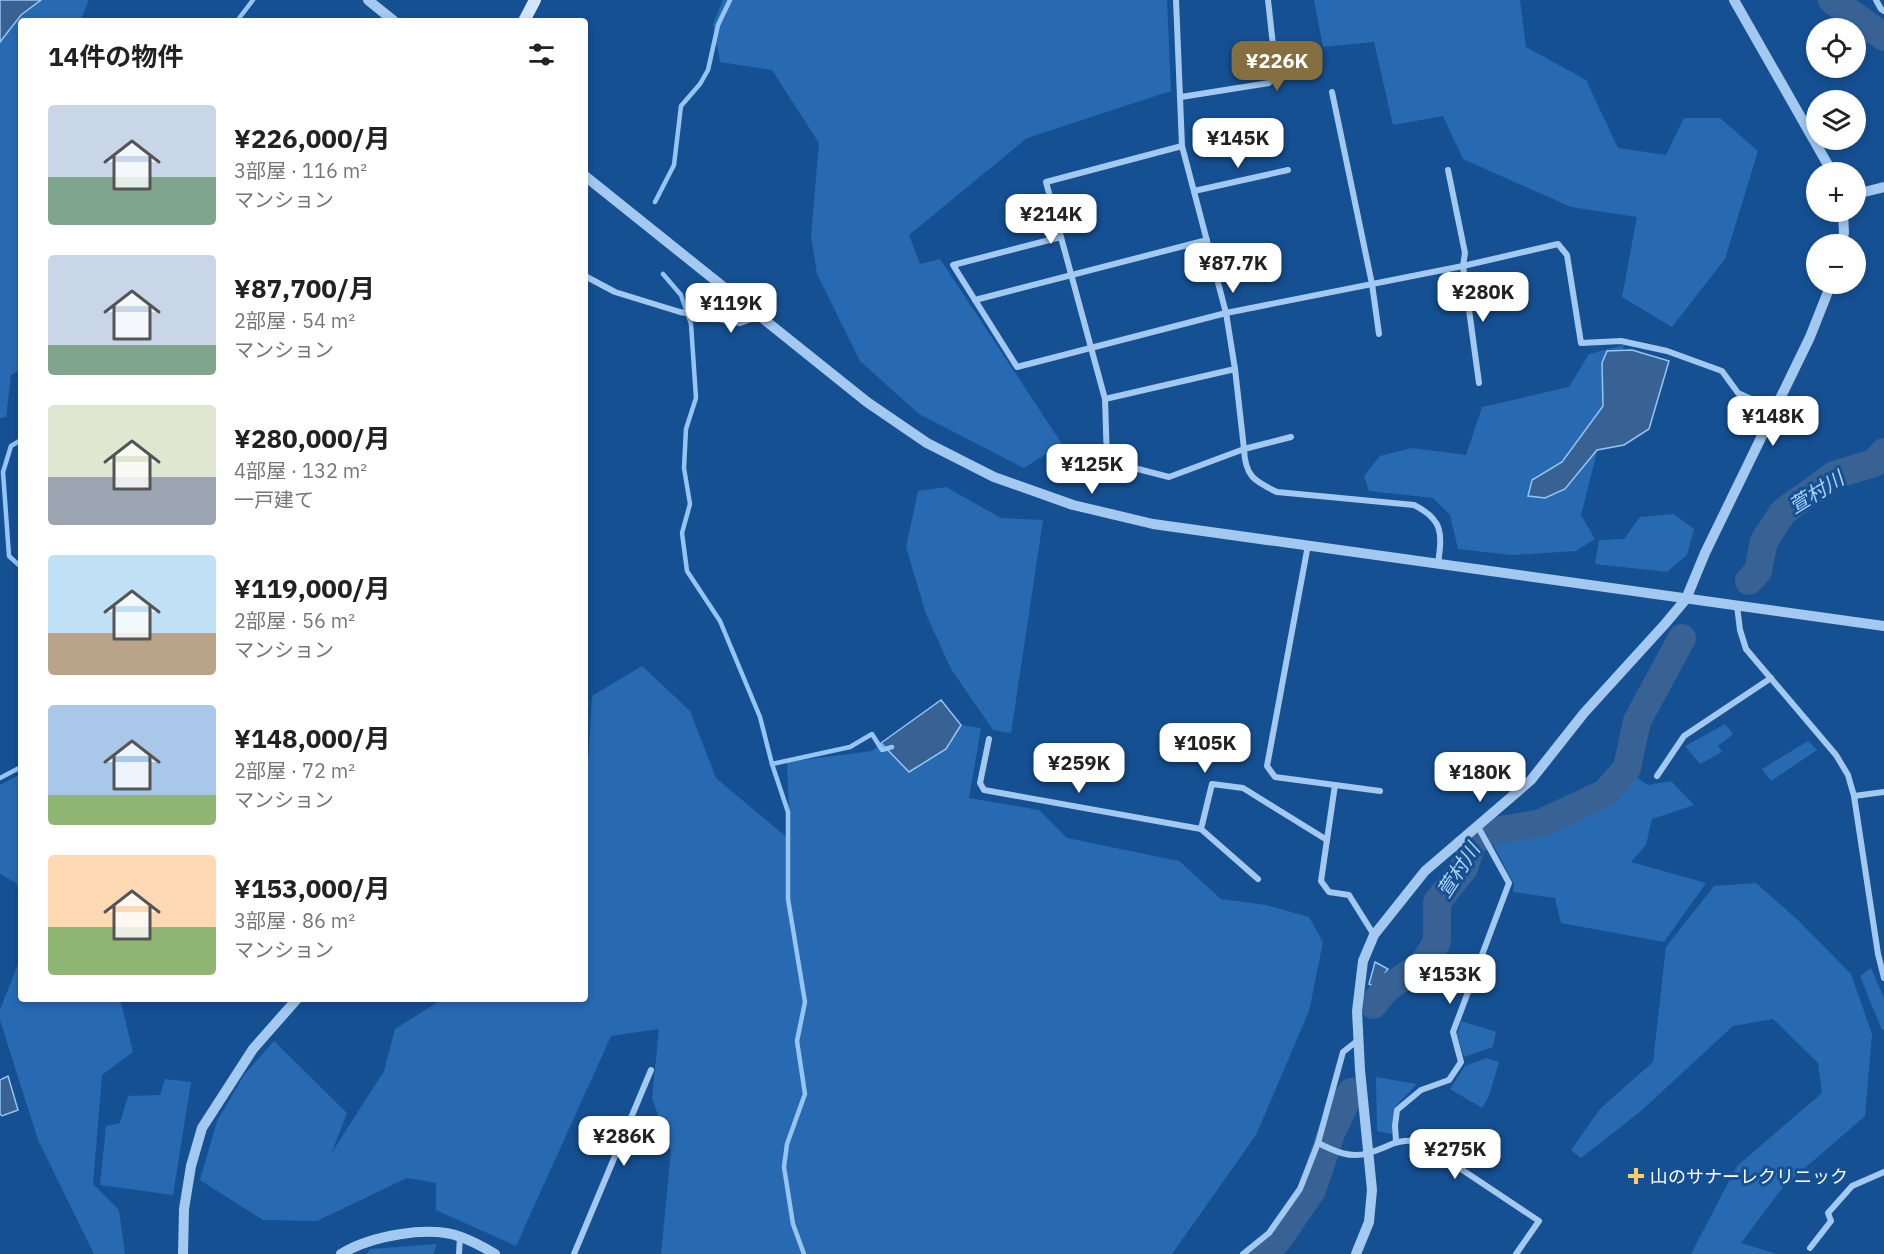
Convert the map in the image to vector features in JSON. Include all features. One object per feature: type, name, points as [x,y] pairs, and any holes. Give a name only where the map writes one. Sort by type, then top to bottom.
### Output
[{"type":"main road","points":[[526,18],[535,0]]},
{"type":"street","points":[[369,0],[390,18]]},
{"type":"street","points":[[1176,0],[1182,146],[1226,313],[1235,369],[1245,466],[1258,483],[1277,492],[1414,505],[1428,512],[1439,528],[1441,542],[1438,564]]},
{"type":"street","points":[[1181,97],[1269,83],[1276,72],[1268,0]]},
{"type":"street","points":[[1734,0],[1826,162]]},
{"type":"street","points":[[1876,0],[1884,11]]},
{"type":"street","points":[[1332,92],[1372,284],[1379,333]]},
{"type":"street","points":[[1182,146],[1046,182],[1105,399],[1107,461],[1169,477],[1244,449],[1291,437]]},
{"type":"street","points":[[1194,190],[1288,170]]},
{"type":"street","points":[[1448,170],[1465,253],[1463,266],[1479,383]]},
{"type":"street","points":[[588,178],[875,408],[927,443],[994,477],[1073,505],[1153,524],[1884,626]]},
{"type":"street","points":[[1866,192],[1884,187]]},
{"type":"street","points":[[1061,237],[953,265],[1017,367],[1226,313],[1463,266],[1558,244],[1568,255],[1581,343],[1621,340],[1667,351],[1722,371],[1738,393],[1775,410]]},
{"type":"street","points":[[975,300],[1207,240]]},
{"type":"street","points":[[588,278],[615,292],[680,312],[740,323],[761,316]]},
{"type":"street","points":[[1356,1254],[1369,1222],[1372,1190],[1357,1041],[1357,1011],[1363,961],[1374,935],[1425,871],[1531,780],[1584,713],[1686,599],[1705,553],[1810,337],[1827,294]]},
{"type":"street","points":[[1105,399],[1235,369]]},
{"type":"street","points":[[1308,545],[1267,766],[1275,777],[1380,791]]},
{"type":"street","points":[[1737,606],[1740,630],[1746,649],[1836,755],[1848,775],[1854,796],[1878,954],[1884,978]]},
{"type":"street","points":[[1657,776],[1684,736],[1771,678]]},
{"type":"street","points":[[989,739],[980,783],[984,790],[1201,829],[1258,879]]},
{"type":"street","points":[[1201,829],[1212,784],[1243,788],[1327,840]]},
{"type":"street","points":[[1335,785],[1321,881],[1329,892],[1349,895],[1374,935]]},
{"type":"street","points":[[1854,796],[1884,792]]},
{"type":"street","points":[[1396,1141],[1397,1110],[1421,1090],[1449,1080],[1461,1062],[1453,1032],[1509,883],[1477,825]]},
{"type":"street","points":[[183,1254],[184,1209],[191,1166],[202,1128],[253,1049],[294,1002]]},
{"type":"street","points":[[1243,1254],[1269,1233],[1300,1189],[1318,1143],[1343,1052],[1357,1041]]},
{"type":"street","points":[[574,1254],[651,1070]]},
{"type":"street","points":[[1318,1143],[1335,1152],[1357,1156],[1396,1141],[1419,1141],[1539,1221],[1516,1254]]},
{"type":"street","points":[[1810,1248],[1831,1221],[1827,1213],[1852,1186],[1884,1172]]},
{"type":"street","points":[[340,1254],[353,1246],[374,1239],[428,1232],[460,1237],[495,1254]]},
{"type":"street","points":[[459,1254],[460,1237]]},
{"type":"shaded area","points":[[0,0],[89,0],[81,18],[18,18],[18,372],[11,375],[6,417],[0,418]]},
{"type":"shaded area","points":[[0,0],[41,0],[18,18],[0,42]]},
{"type":"shaded area","points":[[723,0],[1167,0],[1171,91],[1027,138],[909,235],[920,264],[940,259],[1062,444],[1024,468],[919,414],[860,361],[817,274],[811,236],[819,143],[772,70],[720,62],[713,24]]},
{"type":"shaded area","points":[[1314,0],[1520,0],[1526,47],[1586,80],[1618,148],[1666,155],[1684,118],[1720,118],[1758,151],[1725,259],[1672,327],[1622,297],[1637,217],[1571,207],[1463,159],[1443,116],[1393,125],[1374,42],[1323,47]]},
{"type":"shaded area","points":[[1624,345],[1581,515],[1595,539],[1576,551],[1512,555],[1458,549],[1450,515],[1433,498],[1369,491],[1364,476],[1380,456],[1412,448],[1466,455],[1482,407],[1569,387],[1589,354]]},
{"type":"shaded area","points":[[1632,350],[1669,361],[1649,429],[1624,445],[1597,450],[1565,489],[1545,498],[1528,496],[1532,480],[1562,462],[1603,406],[1602,363],[1607,351]]},
{"type":"shaded area","points":[[946,487],[1001,518],[1043,520],[1011,733],[993,730],[951,669],[926,614],[906,547],[918,491]]},
{"type":"shaded area","points":[[1673,514],[1694,529],[1687,555],[1667,572],[1595,564],[1599,540],[1624,539],[1640,517]]},
{"type":"shaded area","points":[[642,666],[690,711],[716,778],[790,840],[787,762],[872,751],[881,743],[910,771],[946,749],[961,725],[981,728],[969,798],[1039,810],[1067,838],[1179,861],[1221,899],[1266,905],[1309,917],[1323,942],[1309,1011],[1256,1135],[1172,1254],[661,1254],[671,1151],[652,1098],[659,1029],[611,1036],[516,1246],[436,1210],[436,1183],[407,1178],[317,1221],[263,1220],[200,1180],[217,1121],[244,1075],[274,1041],[347,1113],[331,1154],[384,1071],[395,1029],[438,1002],[588,1002],[588,757],[592,696]]},
{"type":"shaded area","points":[[941,700],[961,725],[946,749],[909,772],[881,743]]},
{"type":"shaded area","points":[[1725,724],[1733,734],[1718,746],[1722,752],[1700,764],[1685,746]]},
{"type":"shaded area","points":[[1808,741],[1817,750],[1771,781],[1762,769]]},
{"type":"shaded area","points":[[1628,772],[1648,785],[1671,781],[1694,805],[1652,819],[1646,845],[1631,862],[1706,883],[1664,942],[1561,923],[1555,898],[1513,892],[1514,884],[1490,839],[1556,824],[1611,794]]},
{"type":"shaded area","points":[[18,776],[18,891],[16,883],[0,874],[0,785]]},
{"type":"shaded area","points":[[1756,883],[1799,921],[1851,974],[1872,1034],[1865,1116],[1783,1187],[1741,1243],[1777,1254],[1691,1254],[1737,1166],[1822,1093],[1818,1063],[1773,1019],[1733,1026],[1641,1111],[1581,1158],[1571,1150],[1600,1109],[1653,1062],[1666,947],[1714,886]]},
{"type":"shaded area","points":[[1375,962],[1388,969],[1375,987],[1369,984]]},
{"type":"shaded area","points":[[18,964],[18,1002],[121,1002],[133,1052],[102,1075],[93,1184],[119,1210],[125,1254],[94,1254],[38,1140],[0,1020],[0,1010]]},
{"type":"shaded area","points":[[1871,968],[1884,998],[1884,1029],[1882,1030],[1860,976]]},
{"type":"shaded area","points":[[1461,1021],[1496,1032],[1493,1047],[1464,1057],[1457,1035]]},
{"type":"shaded area","points":[[1486,1058],[1499,1062],[1489,1096],[1482,1108],[1450,1089],[1465,1066]]},
{"type":"shaded area","points":[[8,1076],[18,1110],[2,1116],[0,1114],[0,1080]]},
{"type":"shaded area","points":[[1376,1077],[1417,1084],[1394,1108],[1392,1134],[1377,1131]]},
{"type":"shaded area","points":[[165,1079],[191,1082],[173,1195],[100,1185],[106,1126],[120,1123],[128,1096],[160,1095]]},
{"type":"shaded area","points":[[437,1244],[433,1254],[367,1254],[370,1249]]},
{"type":"waterway","points":[[239,18],[253,0]]},
{"type":"waterway","points":[[655,202],[674,165],[681,106],[700,84],[708,70],[718,25],[730,0]]},
{"type":"waterway","name":"萱村川","points":[[1832,0],[1884,37]]},
{"type":"waterway","points":[[663,274],[681,295],[691,324],[696,398],[686,429],[684,468],[690,504],[682,533],[687,571],[720,621],[760,717],[788,812],[788,899],[805,1002],[797,1041],[805,1094],[787,1144],[784,1167],[793,1224],[804,1254]]},
{"type":"waterway","points":[[18,442],[11,446],[3,472],[9,556],[18,564]]},
{"type":"waterway","name":"萱村川","points":[[1749,581],[1758,571],[1764,541],[1783,512],[1834,475],[1874,463],[1884,452]]},
{"type":"waterway","name":"萱村川","points":[[1373,1005],[1386,989],[1423,964],[1437,942],[1437,902],[1464,868],[1472,844],[1484,833],[1541,823],[1605,793],[1627,768],[1637,721],[1682,638]]},
{"type":"waterway","points":[[772,764],[850,747],[872,734],[882,750],[892,747]]},
{"type":"waterway","points":[[0,778],[18,769]]},
{"type":"waterway","name":"萱村川","points":[[1261,1254],[1277,1241],[1312,1190],[1332,1131],[1351,1092]]},
{"type":"place","name":"山のサナーレクリニック","points":[[1636,1176]]}]
